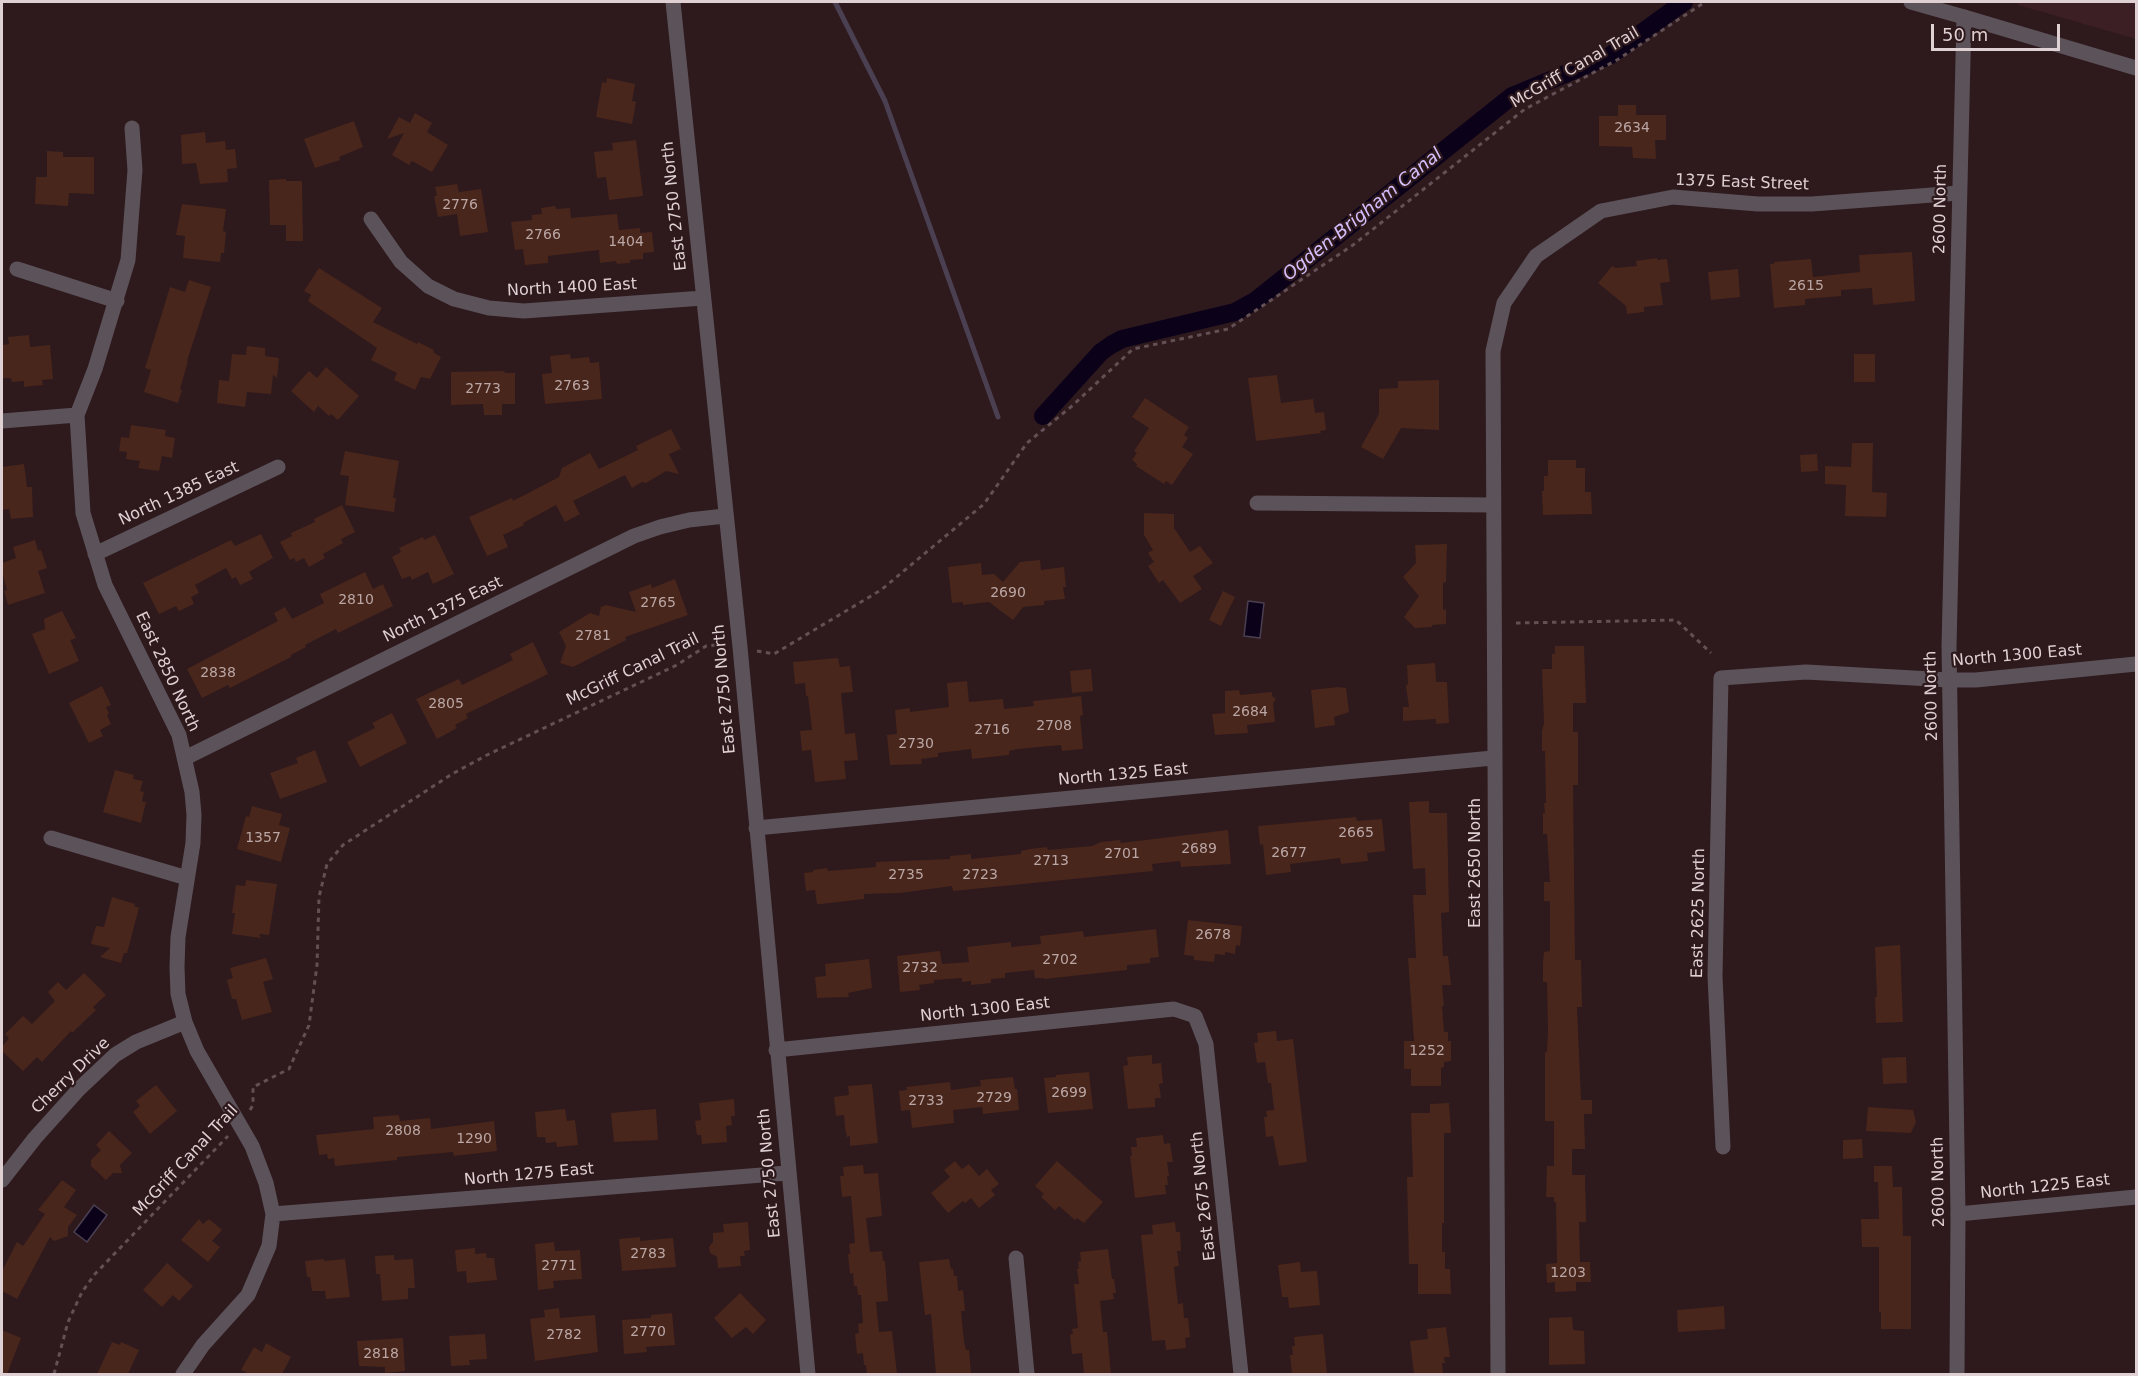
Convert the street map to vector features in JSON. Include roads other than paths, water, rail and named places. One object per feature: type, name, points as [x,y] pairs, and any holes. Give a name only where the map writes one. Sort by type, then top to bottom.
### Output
[{"type":"street","name":"East 2750 North","points":[[673,2],[740,647],[808,1374]]},
{"type":"street","points":[[1911,2],[2136,68]]},
{"type":"street","name":"2600 North","points":[[1957,1374],[1958,1214],[1949,681],[1964,17]]},
{"type":"street","name":"East 2850 North","points":[[132,128],[135,170],[128,260],[95,369],[77,415],[83,513],[105,585],[178,735],[185,758],[194,815],[193,843],[178,937],[178,994],[185,1022],[197,1051],[252,1146],[266,1183],[273,1214],[269,1246],[248,1295],[203,1345],[183,1374]]},
{"type":"street","name":"1375 East Street","points":[[1493,351],[1504,303],[1536,256],[1601,211],[1673,196],[1758,204],[1812,204],[1959,193]]},
{"type":"street","name":"North 1400 East","points":[[371,219],[401,262],[428,286],[454,299],[489,308],[524,311],[703,298]]},
{"type":"street","points":[[17,269],[117,301]]},
{"type":"street","name":"East 2650 North","points":[[1493,351],[1493,758],[1498,1374]]},
{"type":"street","points":[[2,422],[77,415]]},
{"type":"street","name":"North 1385 East","points":[[95,554],[278,467]]},
{"type":"street","points":[[1257,503],[1493,505]]},
{"type":"street","name":"North 1375 East","points":[[185,758],[634,536],[679,522],[725,516]]},
{"type":"street","name":"North 1300 East","points":[[1720,678],[1806,672],[1949,681],[2136,664]]},
{"type":"street","name":"East 2625 North","points":[[1720,678],[1715,976],[1723,1147]]},
{"type":"street","name":"North 1325 East","points":[[756,828],[1493,758]]},
{"type":"street","points":[[51,838],[188,878]]},
{"type":"street","name":"North 1300 East","points":[[776,1050],[1174,1009],[1196,1016]]},
{"type":"street","name":"East 2675 North","points":[[1196,1016],[1206,1044],[1241,1374]]},
{"type":"street","name":"Cherry Drive","points":[[2,1180],[35,1138],[79,1089],[114,1055],[136,1042],[185,1022]]},
{"type":"street","name":"North 1275 East","points":[[273,1214],[788,1173]]},
{"type":"street","name":"North 1225 East","points":[[1958,1214],[2136,1197]]},
{"type":"street","points":[[1016,1258],[1027,1374]]},
{"type":"waterway","points":[[835,2],[885,101],[998,417]]},
{"type":"waterway","name":"Ogden-Brigham Canal","points":[[1043,416],[1101,352],[1111,345],[1122,339],[1235,312],[1255,301],[1512,96],[1611,55],[1684,2]]}]
